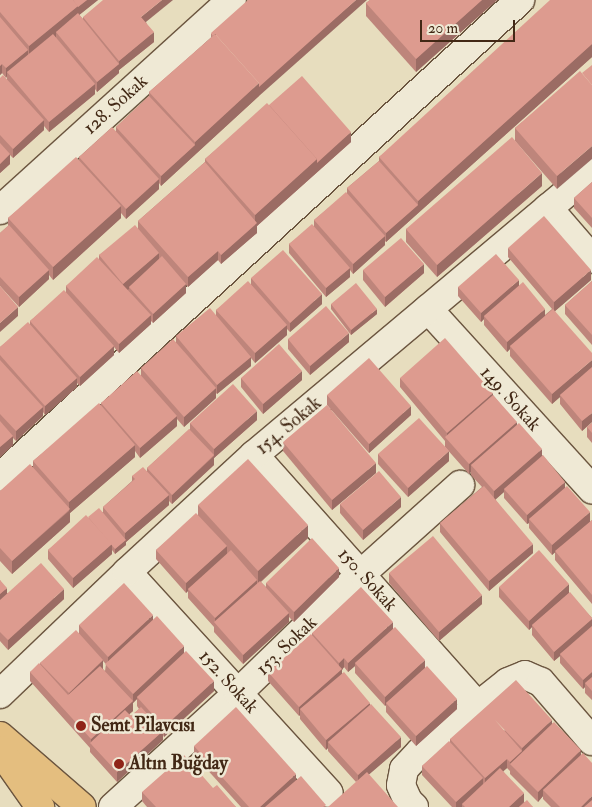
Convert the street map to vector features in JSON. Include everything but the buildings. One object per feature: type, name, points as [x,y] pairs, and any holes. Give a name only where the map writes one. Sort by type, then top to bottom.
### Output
[{"type":"main road","points":[[0,736],[82,807]]},
{"type":"main road","points":[[0,750],[40,807]]},
{"type":"street","name":"128. Sokak","points":[[0,210],[232,0]]},
{"type":"street","points":[[0,478],[520,0]]},
{"type":"street","name":"154. Sokak","points":[[0,694],[127,572],[254,455],[592,172]]},
{"type":"street","points":[[548,208],[592,259]]},
{"type":"street","name":"149. Sokak","points":[[428,309],[592,489]]},
{"type":"street","name":"150. Sokak","points":[[254,455],[478,706]]},
{"type":"street","name":"153. Sokak","points":[[113,807],[238,693],[362,574],[460,486]]},
{"type":"street","name":"152. Sokak","points":[[127,572],[329,793]]},
{"type":"street","points":[[414,807],[408,801],[401,785],[404,769],[420,752],[508,682],[525,675],[541,682],[592,741]]},
{"type":"place","name":"Semt Pilavcısı","points":[[81,726]]},
{"type":"place","name":"Altın Buğday","points":[[119,764]]}]
